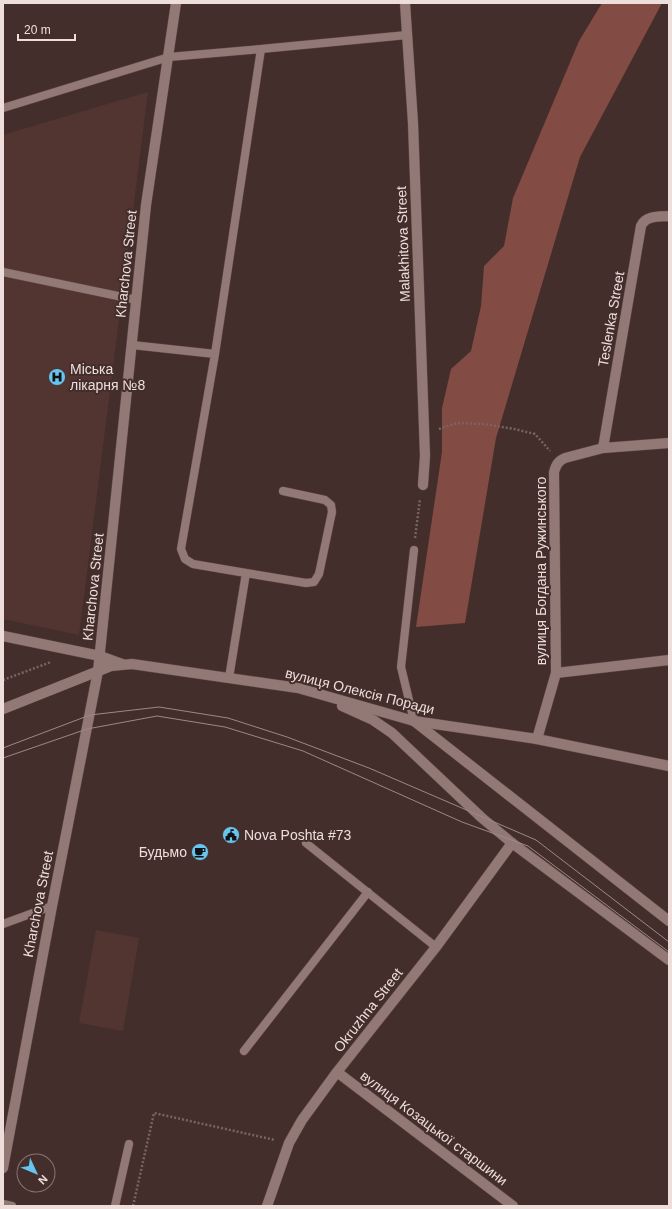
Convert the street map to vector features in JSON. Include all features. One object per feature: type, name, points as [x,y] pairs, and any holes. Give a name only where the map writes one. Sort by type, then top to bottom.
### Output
[{"type":"street","name":"Kharchova Street","points":[[3,1168],[5,1148],[98,671],[146,205],[176,3]]},
{"type":"street","name":"Malakhitova Street","points":[[405,3],[413,122],[424,443],[423,485]]},
{"type":"street","name":"Teslenka Street","points":[[603,448],[642,226],[645,221],[652,217],[669,216]]},
{"type":"street","name":"вулиця Богдана Ружинського","points":[[537,739],[556,673],[554,472],[559,461],[603,448],[669,443]]},
{"type":"street","points":[[3,636],[100,656],[122,664]]},
{"type":"street","points":[[556,673],[669,660]]},
{"type":"street","name":"вулиця Олексія Поради","points":[[3,709],[98,671],[122,664],[132,664],[298,688],[414,722],[537,739],[669,766]]},
{"type":"street","points":[[298,688],[373,720],[392,733],[482,818],[512,843],[669,960]]},
{"type":"street","points":[[414,722],[669,922]]},
{"type":"street","name":"Okruzhna Street","points":[[266,1206],[289,1144],[302,1120],[337,1072],[436,948],[512,843]]},
{"type":"street","name":"вулиця Козацької старшини","points":[[337,1072],[513,1206]]},
{"type":"lane","points":[[3,108],[169,57],[407,35]]},
{"type":"lane","points":[[261,49],[215,354],[181,549],[185,559],[193,564],[306,583],[314,582],[319,574],[332,512],[331,505],[325,500],[283,491]]},
{"type":"lane","points":[[3,272],[137,300]]},
{"type":"lane","points":[[132,345],[215,354]]},
{"type":"lane","points":[[414,550],[401,667],[414,722]]},
{"type":"lane","points":[[229,678],[246,573]]},
{"type":"lane","points":[[306,842],[436,948]]},
{"type":"lane","points":[[244,1051],[368,892]]},
{"type":"lane","points":[[3,924],[52,906]]},
{"type":"lane","points":[[115,1206],[129,1144]]},
{"type":"lane","points":[[3,1204],[12,1206]]},
{"type":"path","points":[[424,443],[433,431],[457,423],[484,424],[535,434],[559,461]]},
{"type":"path","points":[[414,550],[419,503]]},
{"type":"path","points":[[3,680],[54,660]]},
{"type":"path","points":[[133,1206],[154,1113],[289,1144]]},
{"type":"shaded area","points":[[602,3],[662,3],[580,157],[496,438],[465,623],[416,627],[442,452],[442,408],[451,369],[471,351],[481,306],[484,266],[504,246],[513,198],[579,41]]},
{"type":"shaded area","name":"Міська лікарня №8","points":[[148,92],[79,635],[3,619],[3,135]]},
{"type":"shaded area","points":[[96,930],[139,938],[123,1031],[79,1023]]},
{"type":"tram line","points":[[3,748],[90,715],[159,707],[228,718],[287,737],[369,768],[536,840],[669,942]]},
{"type":"tram line","points":[[3,758],[87,729],[157,716],[225,727],[303,751],[462,822],[528,846],[669,952]]},
{"type":"place","name":"Міська лікарня №8","points":[[57,377]]},
{"type":"place","name":"Nova Poshta #73","points":[[231,835]]},
{"type":"place","name":"Будьмо","points":[[200,852]]}]
